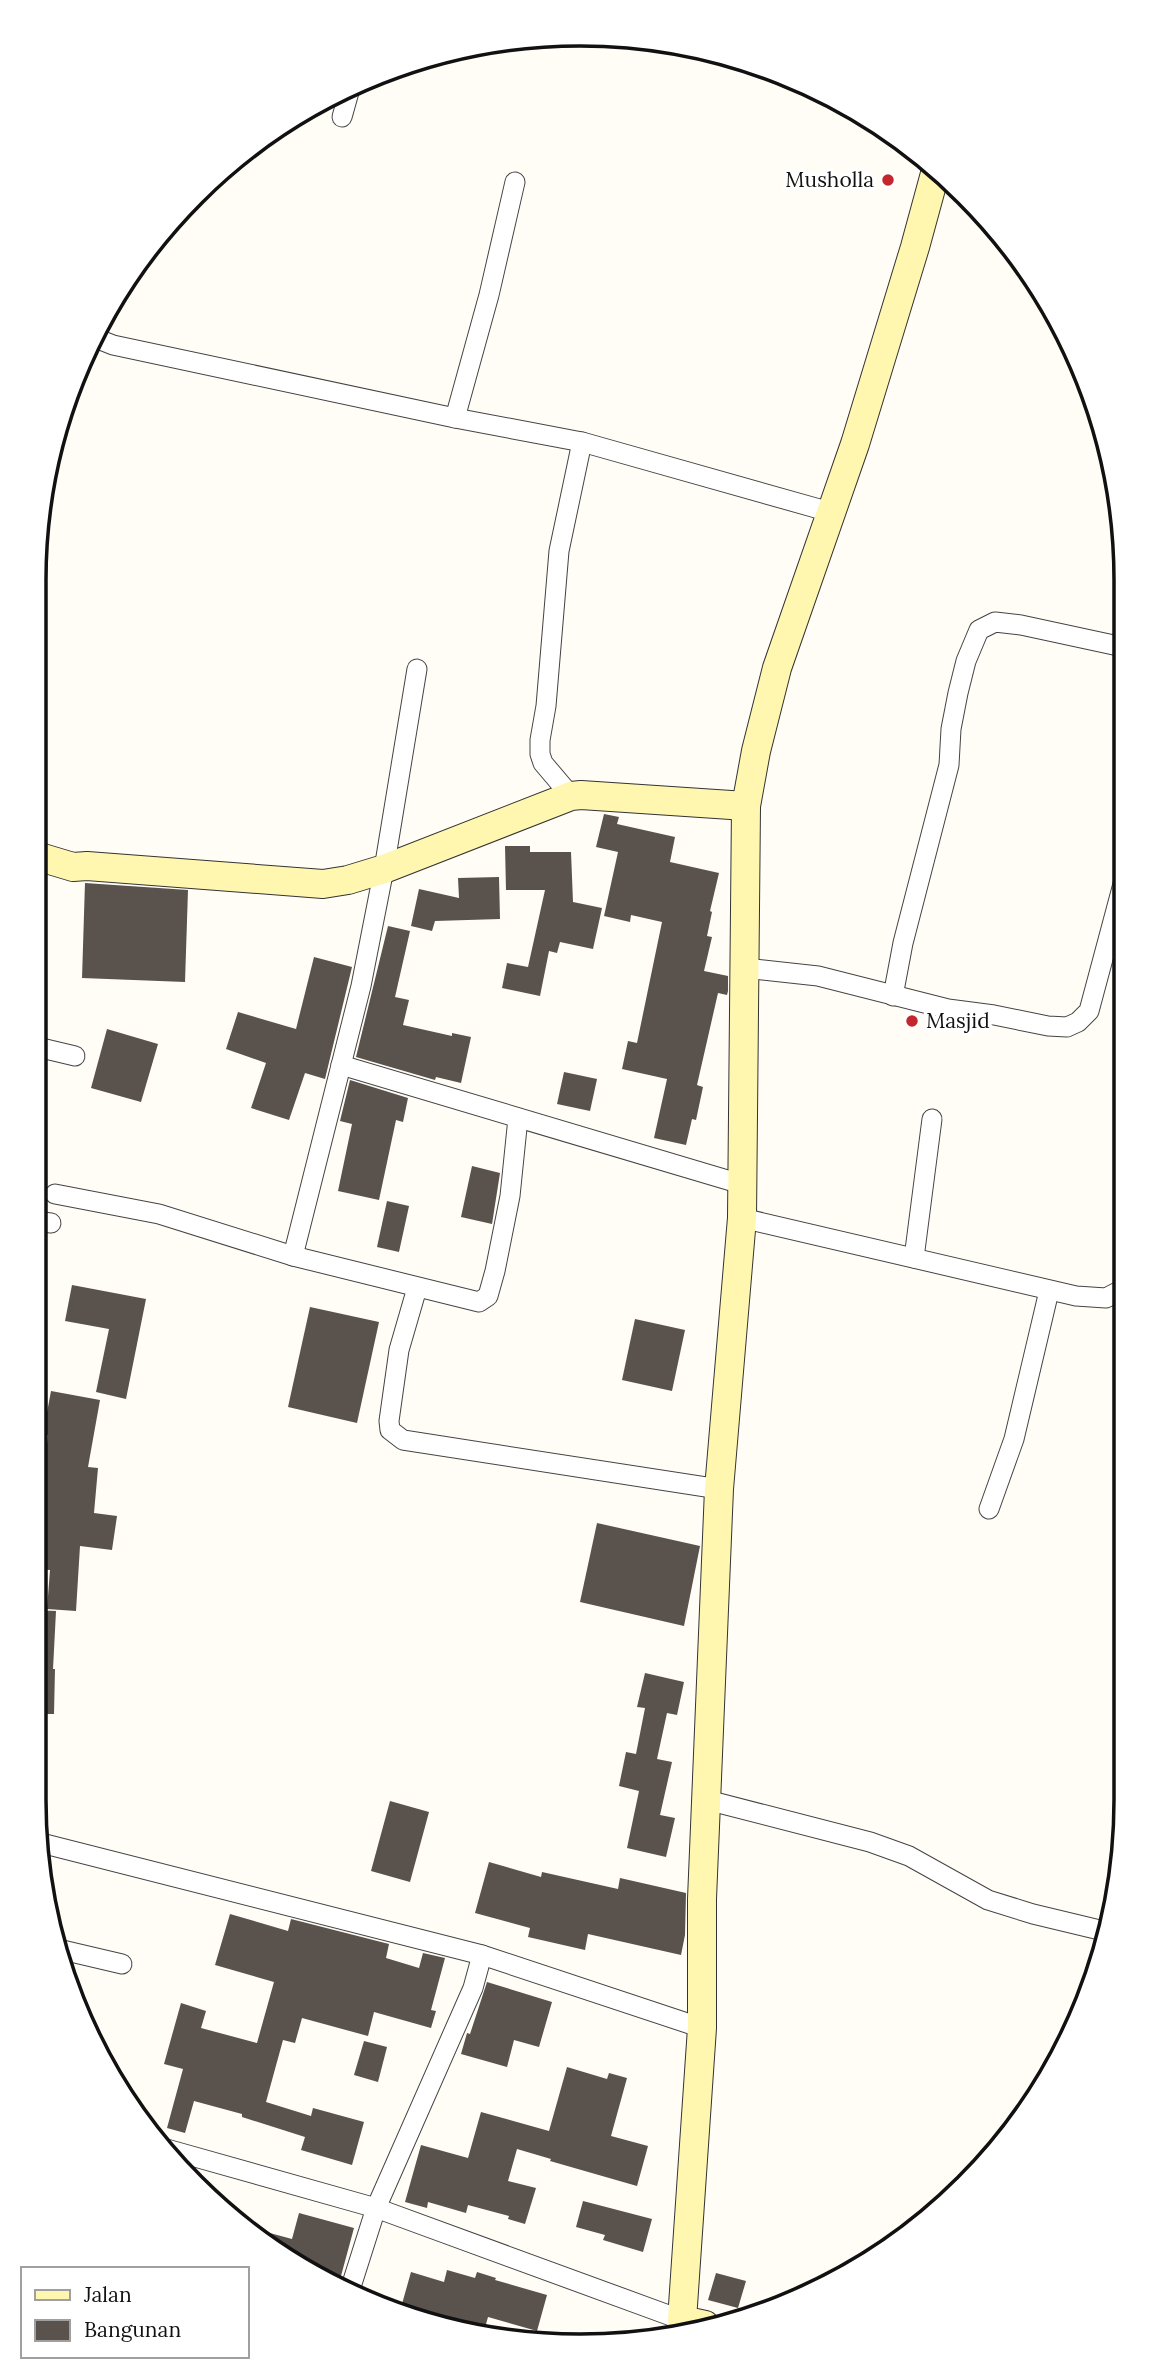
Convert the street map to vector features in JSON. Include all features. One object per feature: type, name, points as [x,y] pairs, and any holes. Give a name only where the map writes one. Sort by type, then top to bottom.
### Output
[{"type":"street","points":[[342,117],[347,100]]},
{"type":"street","points":[[694,2321],[702,2028],[702,1899],[719,1489],[742,1217],[746,806],[756,751],[777,668],[859,431],[933,179]]},
{"type":"street","points":[[454,418],[489,295],[515,182]]},
{"type":"street","points":[[103,341],[454,418],[582,442],[830,512]]},
{"type":"street","points":[[571,796],[543,763],[540,740],[547,706],[559,551],[582,442]]},
{"type":"street","points":[[893,996],[903,943],[949,765],[951,729],[965,661],[979,630],[995,622],[1114,645]]},
{"type":"street","points":[[293,1256],[361,986],[384,869],[417,669]]},
{"type":"street","points":[[46,859],[73,867],[335,883],[384,869],[571,796],[746,806]]},
{"type":"street","points":[[745,968],[818,976],[948,1009],[1067,1027],[1078,1022],[1089,1011],[1114,918]]},
{"type":"street","points":[[46,1049],[75,1056]]},
{"type":"street","points":[[341,1065],[741,1184]]},
{"type":"street","points":[[55,1194],[159,1214],[293,1256],[479,1302],[488,1296],[495,1271],[510,1196],[518,1118]]},
{"type":"street","points":[[914,1258],[932,1119]]},
{"type":"street","points":[[742,1217],[1049,1291],[1093,1298],[1106,1298],[1114,1294]]},
{"type":"street","points":[[417,1288],[399,1350],[389,1421],[390,1430],[403,1440],[719,1489]]},
{"type":"street","points":[[989,1509],[1014,1440],[1049,1291]]},
{"type":"street","points":[[707,1800],[870,1842],[909,1856],[988,1900],[1033,1914],[1098,1929]]},
{"type":"street","points":[[48,1845],[482,1955],[702,2028]]},
{"type":"street","points":[[68,1951],[122,1964]]},
{"type":"street","points":[[352,2282],[376,2208],[473,1987],[482,1955]]},
{"type":"street","points":[[180,2153],[376,2208],[692,2321]]},
{"type":"building","points":[[604,814],[619,817],[617,824],[675,837],[670,862],[719,873],[710,911],[712,912],[707,936],[712,937],[704,971],[728,976],[728,991],[727,995],[718,993],[697,1085],[703,1087],[696,1120],[692,1119],[686,1145],[654,1138],[667,1079],[622,1069],[628,1041],[637,1043],[662,922],[631,915],[630,922],[604,916],[618,852],[596,847]]},
{"type":"building","points":[[505,846],[530,846],[530,852],[571,852],[573,902],[602,908],[593,949],[560,942],[557,953],[549,951],[540,996],[502,988],[507,963],[528,967],[545,890],[506,890]]},
{"type":"building","points":[[499,877],[500,919],[435,921],[432,931],[411,926],[419,889],[459,898],[458,878]]},
{"type":"building","points":[[85,883],[188,890],[185,982],[82,978]]},
{"type":"building","points":[[388,926],[410,931],[395,997],[409,1000],[403,1025],[452,1036],[452,1033],[471,1037],[461,1083],[436,1077],[435,1080],[356,1057]]},
{"type":"building","points":[[314,957],[352,967],[325,1079],[305,1073],[289,1120],[251,1108],[266,1063],[226,1049],[238,1012],[296,1029]]},
{"type":"building","points":[[107,1029],[158,1044],[141,1102],[91,1088]]},
{"type":"building","points":[[564,1072],[597,1079],[590,1111],[557,1104]]},
{"type":"building","points":[[350,1080],[408,1098],[403,1122],[396,1120],[379,1200],[338,1191],[352,1124],[340,1121]]},
{"type":"building","points":[[472,1166],[500,1173],[492,1224],[461,1217]]},
{"type":"building","points":[[387,1201],[409,1206],[399,1252],[377,1247]]},
{"type":"building","points":[[72,1285],[146,1299],[126,1399],[96,1392],[109,1329],[65,1321]]},
{"type":"building","points":[[310,1307],[379,1322],[357,1423],[288,1407]]},
{"type":"building","points":[[635,1319],[685,1330],[672,1391],[622,1380]]},
{"type":"building","points":[[51,1391],[100,1400],[88,1467],[98,1468],[94,1513],[117,1516],[112,1550],[80,1546],[76,1611],[47,1609],[50,1570],[46,1570],[46,1418]]},
{"type":"building","points":[[597,1523],[700,1546],[684,1626],[580,1602]]},
{"type":"building","points":[[46,1611],[56,1611],[54,1714],[46,1714]]},
{"type":"building","points":[[645,1673],[684,1682],[677,1715],[667,1713],[657,1759],[672,1762],[660,1815],[675,1818],[666,1857],[627,1848],[639,1791],[619,1786],[626,1752],[636,1754],[645,1708],[637,1707]]},
{"type":"building","points":[[390,1801],[429,1812],[410,1882],[371,1871]]},
{"type":"building","points":[[489,1862],[541,1877],[542,1872],[618,1889],[620,1878],[686,1893],[685,1935],[681,1955],[588,1934],[585,1950],[528,1937],[530,1928],[475,1913]]},
{"type":"building","points":[[230,1914],[288,1931],[291,1919],[389,1944],[386,1958],[419,1968],[423,1953],[445,1958],[431,2010],[436,2011],[431,2028],[374,2012],[368,2036],[302,2018],[295,2043],[283,2040],[266,2102],[311,2116],[313,2108],[364,2122],[352,2165],[301,2150],[305,2137],[242,2117],[242,2114],[194,2101],[185,2133],[167,2128],[183,2069],[164,2064],[181,2003],[206,2011],[201,2028],[257,2043],[274,1982],[215,1965]]},
{"type":"building","points":[[487,1982],[552,2002],[539,2047],[514,2040],[507,2067],[461,2054]]},
{"type":"building","points":[[364,2041],[387,2047],[378,2082],[354,2075]]},
{"type":"building","points":[[567,2067],[607,2079],[609,2073],[627,2078],[611,2136],[648,2146],[637,2186],[517,2149],[508,2181],[536,2188],[525,2224],[508,2219],[509,2216],[468,2205],[466,2213],[428,2202],[427,2208],[405,2202],[421,2145],[468,2158],[481,2112],[549,2131]]},
{"type":"building","points":[[583,2201],[652,2219],[643,2252],[603,2240],[605,2235],[576,2227]]},
{"type":"building","points":[[299,2213],[354,2228],[341,2276],[313,2262],[268,2233],[292,2239]]},
{"type":"building","points":[[447,2270],[475,2278],[477,2272],[547,2295],[537,2331],[488,2317],[486,2325],[476,2323],[402,2303],[411,2272],[444,2282]]},
{"type":"building","points":[[716,2273],[746,2281],[738,2308],[708,2300]]},
{"type":"place","name":"Musholla","points":[[888,180]]},
{"type":"place","name":"Masjid","points":[[912,1021]]}]
